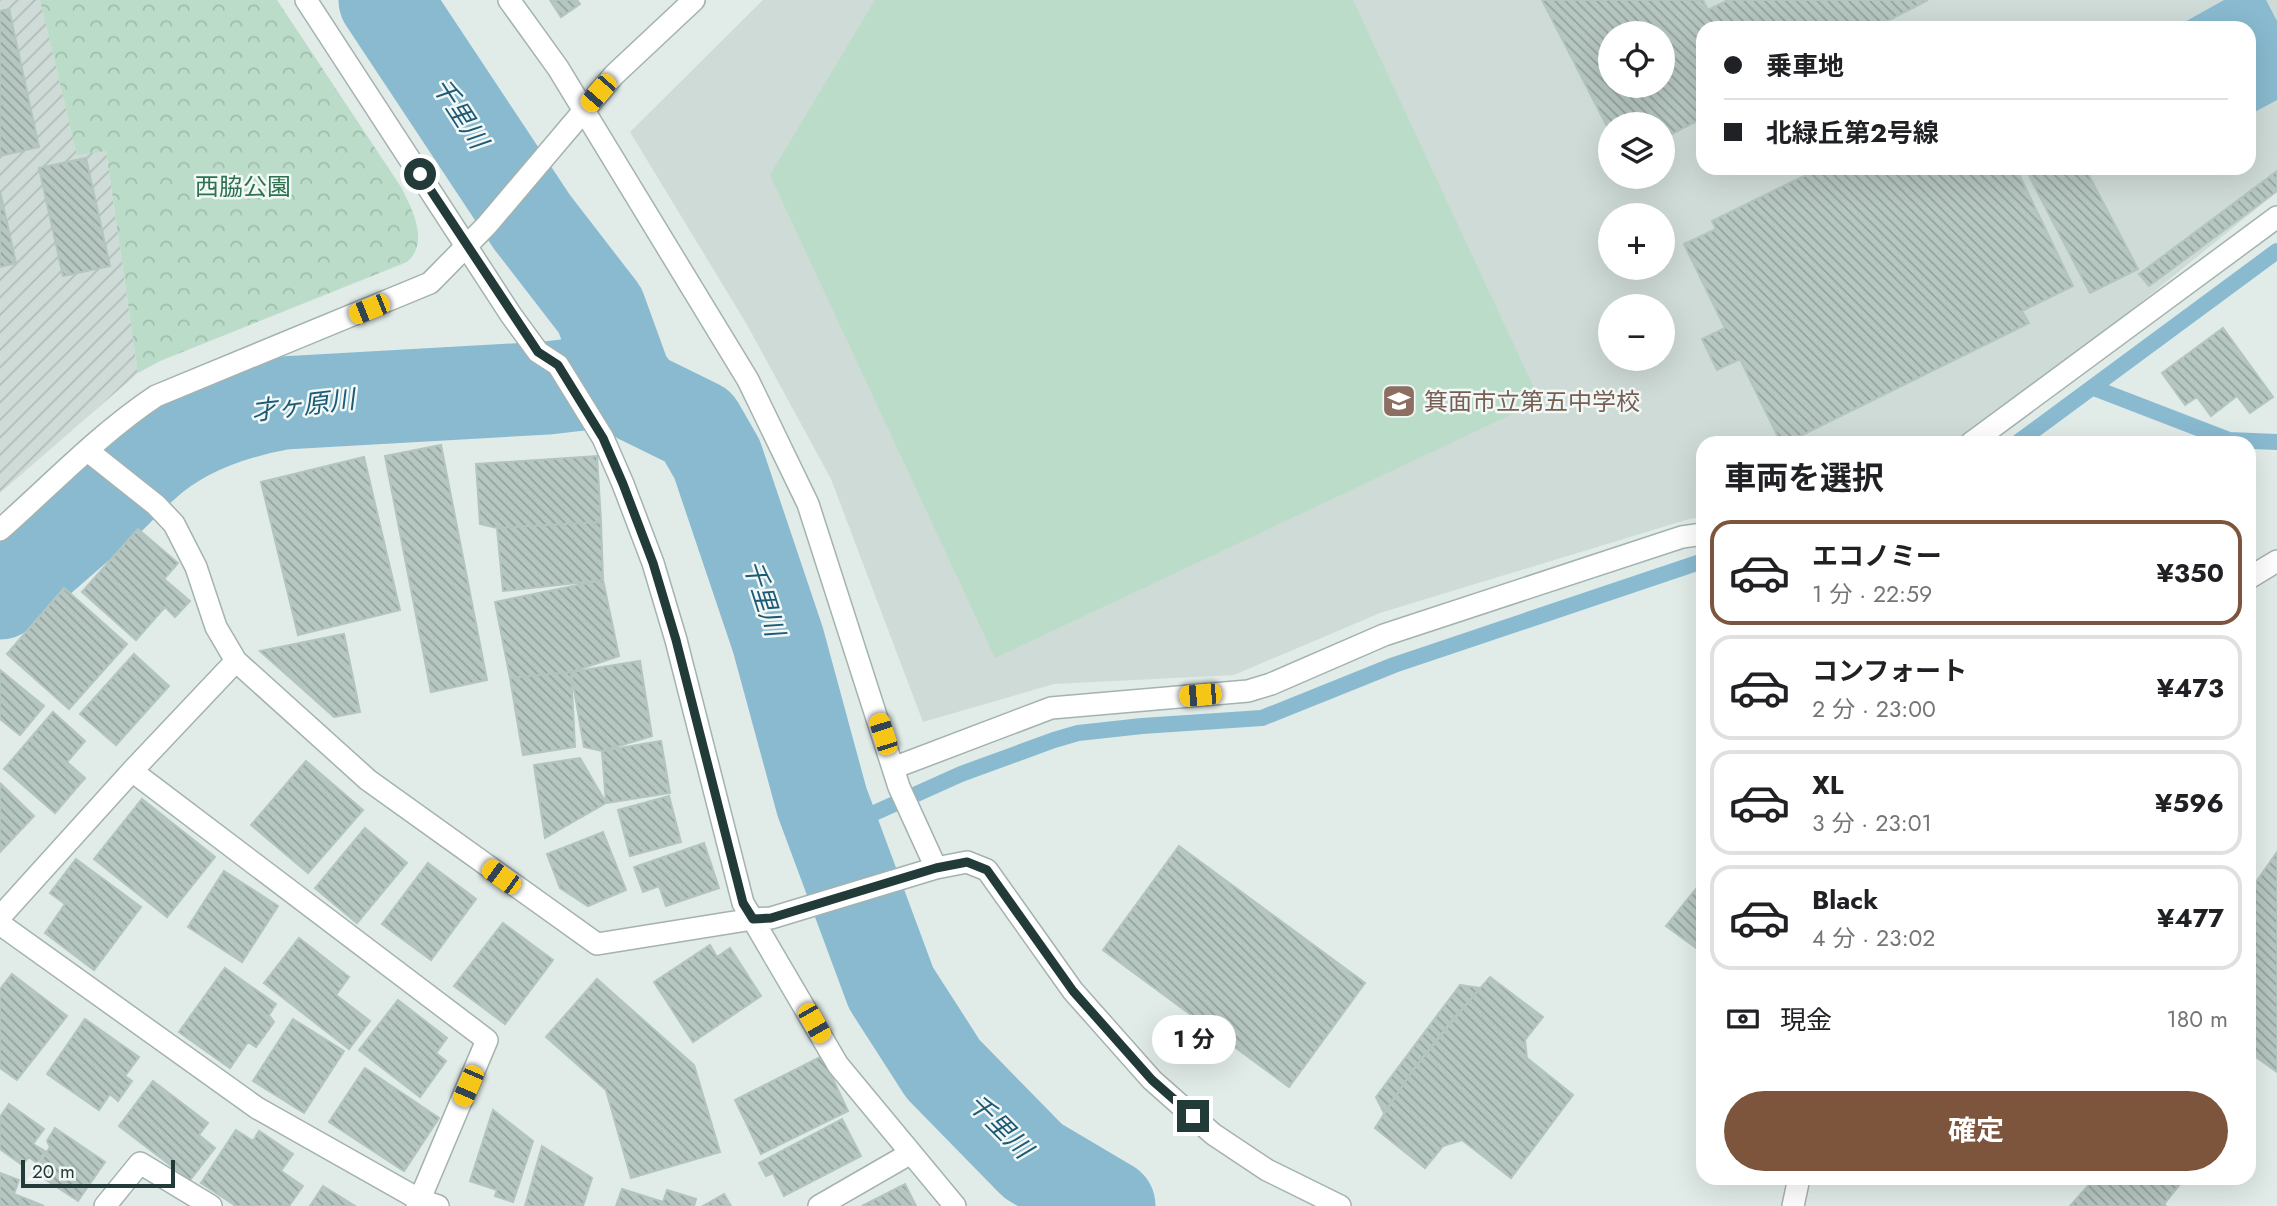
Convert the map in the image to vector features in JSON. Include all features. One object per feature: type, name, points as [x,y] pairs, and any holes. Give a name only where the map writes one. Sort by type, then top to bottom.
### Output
[{"type":"street","points":[[306,0],[538,352],[558,365],[603,438],[653,563],[676,640],[743,903],[762,918],[838,1065],[955,1206]]},
{"type":"street","points":[[509,0],[558,68],[576,119],[748,380],[808,504],[896,778],[907,808],[936,868]]},
{"type":"street","points":[[0,530],[133,411],[156,396],[430,283],[488,225],[614,75],[694,0]]},
{"type":"street","points":[[1980,436],[2277,217]]},
{"type":"street","points":[[88,452],[141,493],[174,524],[196,567],[216,627],[236,661],[368,780],[597,944],[762,918],[936,868],[967,862],[987,870],[1073,991],[1152,1080],[1224,1141],[1267,1170],[1340,1206]]},
{"type":"street","points":[[896,778],[1051,708],[1248,691],[1271,684],[1384,635],[1682,537],[1696,535]]},
{"type":"street","points":[[2256,574],[2277,561]]},
{"type":"street","points":[[0,917],[236,661]]},
{"type":"street","points":[[0,924],[257,1108],[425,1204],[487,1040],[132,771]]},
{"type":"street","points":[[819,1206],[911,1153]]},
{"type":"street","points":[[105,1206],[140,1163],[211,1206]]},
{"type":"street","points":[[1793,1206],[1798,1185]]},
{"type":"shaded area","points":[[0,0],[40,0],[77,154],[106,151],[138,373],[0,493]]},
{"type":"shaded area","name":"箕面市立第五中学校","points":[[763,0],[2277,0],[2277,192],[2092,342],[1962,436],[1696,436],[1696,518],[1380,613],[1234,675],[1054,684],[923,722],[831,479],[746,323],[630,132]]},
{"type":"green space","name":"西脇公園","points":[[40,0],[277,0],[401,187],[417,225],[414,254],[407,262],[160,361],[138,373],[106,151],[77,155]]},
{"type":"green space","points":[[875,0],[1353,0],[1540,401],[995,658],[770,175]]},
{"type":"water","points":[[2224,0],[2266,0],[2277,21],[2277,100],[2256,111],[2256,21],[2186,21]]},
{"type":"building","points":[[550,0],[577,0],[580,4],[561,17]]},
{"type":"building","points":[[1542,0],[1703,0],[1708,10],[1728,0],[1928,0],[1888,21],[1696,21],[1696,122],[1675,132],[1675,112],[1600,112]]},
{"type":"building","points":[[9,9],[39,147],[0,156],[0,11]]},
{"type":"building","points":[[86,158],[110,266],[63,276],[39,168]]},
{"type":"building","points":[[2277,171],[2277,191],[2149,286],[2139,274]]},
{"type":"building","points":[[1806,175],[2019,175],[2073,286],[2022,311],[2029,323],[1800,436],[1778,436],[1740,359],[1717,370],[1702,339],[1725,328],[1684,244],[1716,229],[1712,221]]},
{"type":"building","points":[[2029,175],[2089,175],[2138,269],[2090,293]]},
{"type":"building","points":[[0,191],[16,263],[0,267]]},
{"type":"building","points":[[2223,328],[2273,397],[2250,413],[2237,396],[2211,416],[2197,397],[2185,405],[2162,373]]},
{"type":"building","points":[[441,445],[487,680],[431,692],[385,456]]},
{"type":"building","points":[[597,456],[601,522],[497,528],[480,524],[476,464]]},
{"type":"building","points":[[364,457],[400,610],[298,635],[261,482]]},
{"type":"building","points":[[601,522],[603,580],[503,591],[497,528]]},
{"type":"building","points":[[138,529],[178,563],[164,579],[190,601],[175,617],[165,607],[136,640],[82,592]]},
{"type":"building","points":[[603,580],[619,656],[571,672],[510,678],[495,602]]},
{"type":"building","points":[[64,588],[127,644],[69,709],[7,654]]},
{"type":"building","points":[[344,634],[360,712],[334,717],[260,651]]},
{"type":"building","points":[[134,654],[169,686],[116,745],[80,714]]},
{"type":"building","points":[[640,661],[652,736],[602,751],[584,747],[571,672]]},
{"type":"building","points":[[0,670],[44,706],[20,735],[0,719]]},
{"type":"building","points":[[571,672],[575,747],[523,755],[510,678]]},
{"type":"building","points":[[53,712],[85,741],[67,762],[85,778],[55,813],[4,769]]},
{"type":"building","points":[[661,741],[670,793],[606,803],[602,751]]},
{"type":"building","points":[[580,758],[606,803],[545,838],[534,765]]},
{"type":"building","points":[[306,761],[363,810],[308,873],[251,825]]},
{"type":"building","points":[[0,783],[34,816],[0,852]]},
{"type":"building","points":[[669,796],[681,842],[630,856],[618,810]]},
{"type":"building","points":[[142,799],[215,857],[167,917],[94,859]]},
{"type":"building","points":[[365,828],[407,863],[357,923],[315,888]]},
{"type":"building","points":[[603,832],[626,890],[588,906],[560,888],[547,854]]},
{"type":"building","points":[[704,843],[719,888],[666,906],[659,886],[643,892],[634,867]]},
{"type":"building","points":[[1179,846],[1365,983],[1289,1087],[1103,950]]},
{"type":"building","points":[[2277,852],[2277,1072],[2256,1057],[2256,882]]},
{"type":"building","points":[[76,859],[141,907],[94,970],[45,933],[65,904],[50,893]]},
{"type":"building","points":[[428,863],[476,899],[431,960],[382,924]]},
{"type":"building","points":[[224,871],[278,906],[242,962],[188,927]]},
{"type":"building","points":[[1696,889],[1696,948],[1666,926]]},
{"type":"building","points":[[503,923],[553,960],[505,1024],[454,986]]},
{"type":"building","points":[[299,938],[349,977],[336,995],[370,1021],[349,1049],[264,983]]},
{"type":"building","points":[[710,945],[717,957],[730,948],[761,996],[693,1042],[654,982]]},
{"type":"building","points":[[225,968],[276,1004],[269,1015],[274,1022],[256,1047],[248,1042],[230,1068],[179,1032]]},
{"type":"building","points":[[12,974],[67,1016],[17,1080],[0,1068],[0,989]]},
{"type":"building","points":[[1490,977],[1543,1017],[1525,1040],[1527,1058],[1573,1095],[1511,1178],[1462,1140],[1443,1146],[1425,1168],[1375,1128],[1413,1070]]},
{"type":"building","points":[[597,979],[694,1065],[720,1152],[631,1178],[606,1090],[546,1037]]},
{"type":"building","points":[[1460,985],[1480,988],[1413,1070],[1384,1113],[1376,1097]]},
{"type":"building","points":[[398,1000],[447,1038],[436,1053],[446,1061],[420,1097],[359,1050]]},
{"type":"building","points":[[85,1019],[139,1057],[125,1076],[132,1081],[118,1101],[110,1094],[99,1110],[47,1074]]},
{"type":"building","points":[[293,1019],[344,1051],[304,1113],[253,1081]]},
{"type":"building","points":[[822,1056],[848,1111],[761,1154],[735,1100]]},
{"type":"building","points":[[365,1068],[439,1118],[404,1171],[329,1122]]},
{"type":"building","points":[[153,1081],[208,1123],[199,1135],[215,1148],[190,1180],[119,1126]]},
{"type":"building","points":[[9,1104],[44,1129],[33,1144],[45,1151],[37,1163],[29,1157],[22,1165],[0,1149],[0,1117]]},
{"type":"building","points":[[493,1110],[533,1141],[513,1202],[495,1196],[497,1190],[470,1181]]},
{"type":"building","points":[[842,1119],[861,1156],[784,1196],[773,1173],[766,1176],[759,1163]]},
{"type":"building","points":[[55,1128],[105,1162],[78,1201],[34,1172],[50,1147],[47,1141]]},
{"type":"building","points":[[236,1130],[253,1141],[259,1131],[293,1154],[281,1171],[303,1186],[289,1206],[236,1206],[201,1183]]},
{"type":"building","points":[[542,1146],[592,1178],[583,1206],[525,1206]]},
{"type":"building","points":[[0,1173],[19,1180],[14,1194],[44,1206],[0,1206]]},
{"type":"building","points":[[905,1184],[916,1206],[862,1206]]},
{"type":"building","points":[[2089,1185],[2179,1185],[2164,1204],[2166,1206],[2070,1206]]},
{"type":"building","points":[[323,1186],[355,1206],[310,1206]]},
{"type":"building","points":[[622,1189],[663,1202],[667,1190],[696,1199],[694,1206],[616,1206]]},
{"type":"building","points":[[724,1194],[731,1206],[703,1206]]},
{"type":"waterway","name":"千里川","points":[[385,0],[532,222],[600,310],[625,379],[639,397],[698,426],[717,459],[778,640],[822,802],[891,988],[943,1069],[1033,1161],[1109,1206]]},
{"type":"waterway","points":[[2026,436],[2277,251]]},
{"type":"waterway","name":"才ヶ原川","points":[[0,593],[158,452],[191,432],[227,417],[283,403],[547,388],[625,379]]},
{"type":"waterway","points":[[2094,388],[2219,436]]},
{"type":"waterway","points":[[2256,441],[2277,442]]},
{"type":"waterway","points":[[832,832],[961,774],[1054,740],[1078,733],[1142,726],[1262,718],[1394,665],[1696,563]]},
{"type":"place","name":"箕面市立第五中学校","points":[[1399,401]]},
{"type":"route","points":[[420,174],[511,315],[538,352],[558,365],[603,438],[653,563],[676,640],[743,903],[753,919],[771,918],[936,868],[967,862],[987,870],[1073,991],[1152,1080],[1193,1116]]}]
